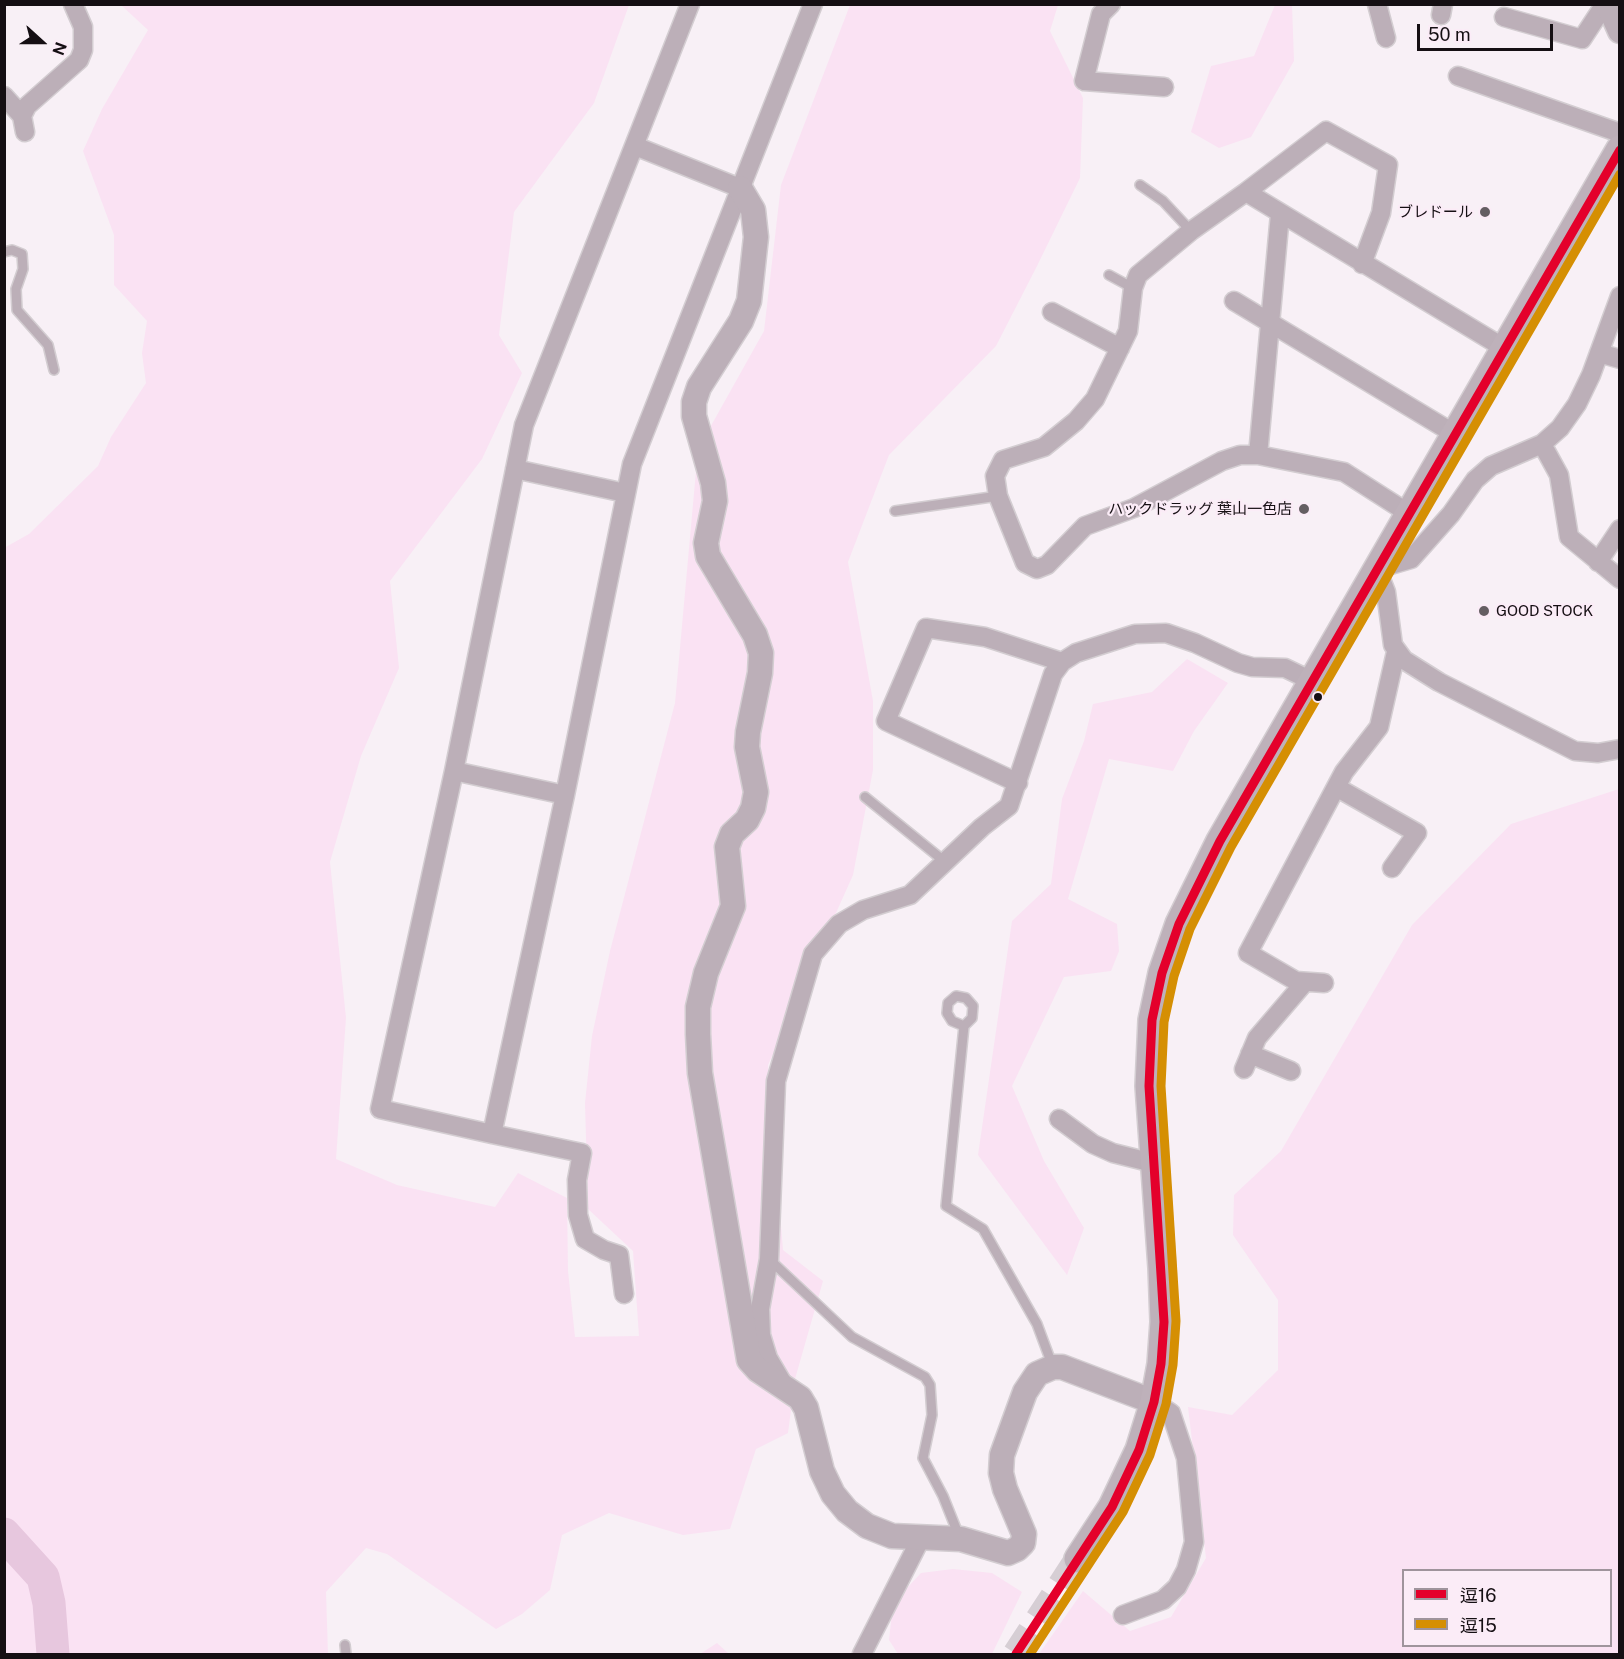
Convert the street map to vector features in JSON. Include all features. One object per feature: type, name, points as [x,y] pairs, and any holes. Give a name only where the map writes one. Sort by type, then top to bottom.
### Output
[{"type":"main road","points":[[1078,1559],[1116,1498],[1139,1450],[1154,1402],[1161,1364],[1164,1322],[1162,1268],[1149,1086],[1152,1020],[1179,924],[1220,841],[1453,434],[1620,149]]},
{"type":"street","points":[[4,96],[23,124],[27,106],[79,60],[83,50],[83,27],[73,4]]},
{"type":"street","points":[[624,1294],[619,1255],[585,1239],[580,1223],[577,1180],[582,1153],[380,1109],[454,771],[524,425],[690,4]]},
{"type":"street","points":[[492,1134],[566,795],[632,464],[813,4]]},
{"type":"street","points":[[1112,4],[1101,14],[1083,81],[1164,87]]},
{"type":"street","points":[[1377,4],[1386,38]]},
{"type":"street","points":[[1504,16],[1582,39],[1606,4],[1620,31]]},
{"type":"street","points":[[1458,76],[1620,133]]},
{"type":"street","points":[[1362,264],[1381,213],[1388,165],[1326,131],[1147,264],[1138,275],[1133,288],[1128,331],[1095,399],[1076,421],[1044,447],[1003,460],[995,476],[998,496],[1025,563],[1038,568],[1047,565],[1084,526],[1134,508],[1222,461],[1240,455],[1258,455],[1344,472],[1408,513]]},
{"type":"street","points":[[634,146],[740,188],[753,210],[756,237],[752,284],[741,321],[699,387],[694,408],[715,501],[706,543],[708,556],[755,635],[761,654],[760,673],[748,740],[756,792],[753,808],[747,820],[732,834],[727,847],[734,895],[733,906],[706,973],[698,1007],[700,1073],[744,1342],[749,1360],[758,1370],[800,1398],[806,1408],[822,1471],[833,1494],[847,1511],[867,1526],[892,1536],[961,1539],[1008,1553],[1023,1543],[1024,1534],[1001,1473],[1002,1455],[1024,1392],[1038,1374],[1053,1367],[1062,1367],[1154,1402],[1171,1413],[1186,1458],[1194,1542],[1186,1570],[1177,1587],[1163,1600],[1123,1615]]},
{"type":"street","points":[[1246,192],[1504,348]]},
{"type":"street","points":[[1258,455],[1280,214]]},
{"type":"street","points":[[1324,983],[1296,981],[1248,953],[1344,772],[1380,727],[1396,652],[1386,592],[1377,569],[1412,559],[1451,514],[1475,480],[1491,466],[1542,444],[1560,428],[1577,404],[1620,296]]},
{"type":"street","points":[[1234,301],[1453,434]]},
{"type":"street","points":[[1052,312],[1120,348]]},
{"type":"street","points":[[1599,353],[1620,359]]},
{"type":"street","points":[[1542,444],[1559,475],[1569,537],[1620,579]]},
{"type":"street","points":[[515,469],[625,493]]},
{"type":"street","points":[[1598,562],[1620,529]]},
{"type":"street","points":[[1018,783],[886,721],[926,628],[985,637],[1062,662]]},
{"type":"street","points":[[785,1387],[768,1358],[760,1335],[760,1309],[769,1259],[776,1081],[813,954],[839,924],[863,910],[910,895],[944,861],[1009,806],[1053,674],[1062,662],[1076,653],[1135,633],[1166,633],[1195,642],[1238,663],[1252,667],[1285,668],[1312,681]]},
{"type":"street","points":[[1396,652],[1440,682],[1551,741],[1575,751],[1598,753],[1620,750]]},
{"type":"street","points":[[454,771],[566,795]]},
{"type":"street","points":[[1336,787],[1417,833],[1392,868]]},
{"type":"street","points":[[1291,1071],[1247,1062],[1257,1038],[1305,982]]},
{"type":"street","points":[[1059,1119],[1093,1144],[1113,1153],[1153,1163]]},
{"type":"street","points":[[862,1654],[921,1538]]},
{"type":"lane","points":[[1140,185],[1163,201],[1191,231]]},
{"type":"lane","points":[[4,252],[12,250],[22,254],[23,269],[16,289],[17,310],[48,345],[54,370]]},
{"type":"lane","points":[[1109,275],[1133,288]]},
{"type":"lane","points":[[895,511],[998,496]]},
{"type":"lane","points":[[865,797],[944,861]]},
{"type":"lane","points":[[964,1026],[946,1206],[983,1229],[1037,1324],[1053,1367]]},
{"type":"lane","points":[[769,1259],[852,1338],[925,1377],[930,1385],[932,1415],[923,1458],[943,1496],[961,1539]]},
{"type":"shaded area","points":[[121,5],[629,5],[594,103],[514,212],[499,335],[522,373],[482,459],[390,581],[399,668],[361,756],[330,862],[346,1018],[336,1159],[397,1185],[495,1207],[518,1173],[567,1198],[568,1271],[575,1337],[639,1336],[633,1251],[588,1209],[585,1103],[592,1036],[610,951],[675,703],[698,449],[764,331],[781,185],[850,5],[1058,5],[1050,31],[1083,98],[1080,178],[1037,266],[996,346],[889,455],[848,562],[873,701],[873,770],[853,875],[768,1065],[783,1250],[823,1281],[795,1379],[788,1433],[756,1449],[730,1529],[683,1535],[609,1513],[562,1535],[550,1590],[522,1614],[496,1629],[387,1554],[366,1548],[326,1592],[328,1654],[5,1654],[4,548],[29,534],[98,466],[111,437],[146,383],[142,353],[147,321],[114,285],[114,235],[83,151],[102,109],[148,30]]},
{"type":"shaded area","points":[[1275,5],[1292,5],[1294,61],[1251,137],[1219,148],[1191,132],[1211,66],[1254,56]]},
{"type":"shaded area","points":[[1187,659],[1228,683],[1194,731],[1173,771],[1109,759],[1068,899],[1117,924],[1119,951],[1111,971],[1064,977],[1012,1086],[1044,1161],[1084,1228],[1067,1275],[978,1155],[1012,921],[1051,884],[1062,799],[1084,741],[1093,704],[1152,692]]},
{"type":"shaded area","points":[[1619,789],[1619,1654],[1039,1654],[1083,1591],[1130,1631],[1171,1617],[1206,1558],[1188,1407],[1232,1415],[1278,1370],[1278,1300],[1233,1235],[1234,1195],[1281,1151],[1412,925],[1511,824]]},
{"type":"shaded area","points":[[953,1569],[992,1573],[1022,1592],[992,1654],[898,1654],[889,1640],[893,1603],[921,1573]]},
{"type":"shaded area","points":[[717,1643],[729,1654],[700,1654]]},
{"type":"waterway","points":[[4,1534],[43,1577],[49,1603],[53,1654]]},
{"type":"tunnel","points":[[1016,1654],[1078,1559]]},
{"type":"transit line","name":"逗16","points":[[1016,1654],[1112,1507],[1139,1450],[1154,1402],[1161,1364],[1164,1322],[1149,1086],[1152,1020],[1162,973],[1179,924],[1220,841],[1620,150]]},
{"type":"transit line","name":"逗15","points":[[1030,1654],[1123,1512],[1150,1455],[1166,1404],[1173,1365],[1176,1321],[1161,1086],[1164,1022],[1174,976],[1190,929],[1231,847],[1620,174]]},
{"type":"place","name":"ブレドール","points":[[1485,212]]},
{"type":"place","name":"ハックドラッグ 葉山一色店","points":[[1304,509]]},
{"type":"place","name":"GOOD STOCK","points":[[1484,611]]}]
